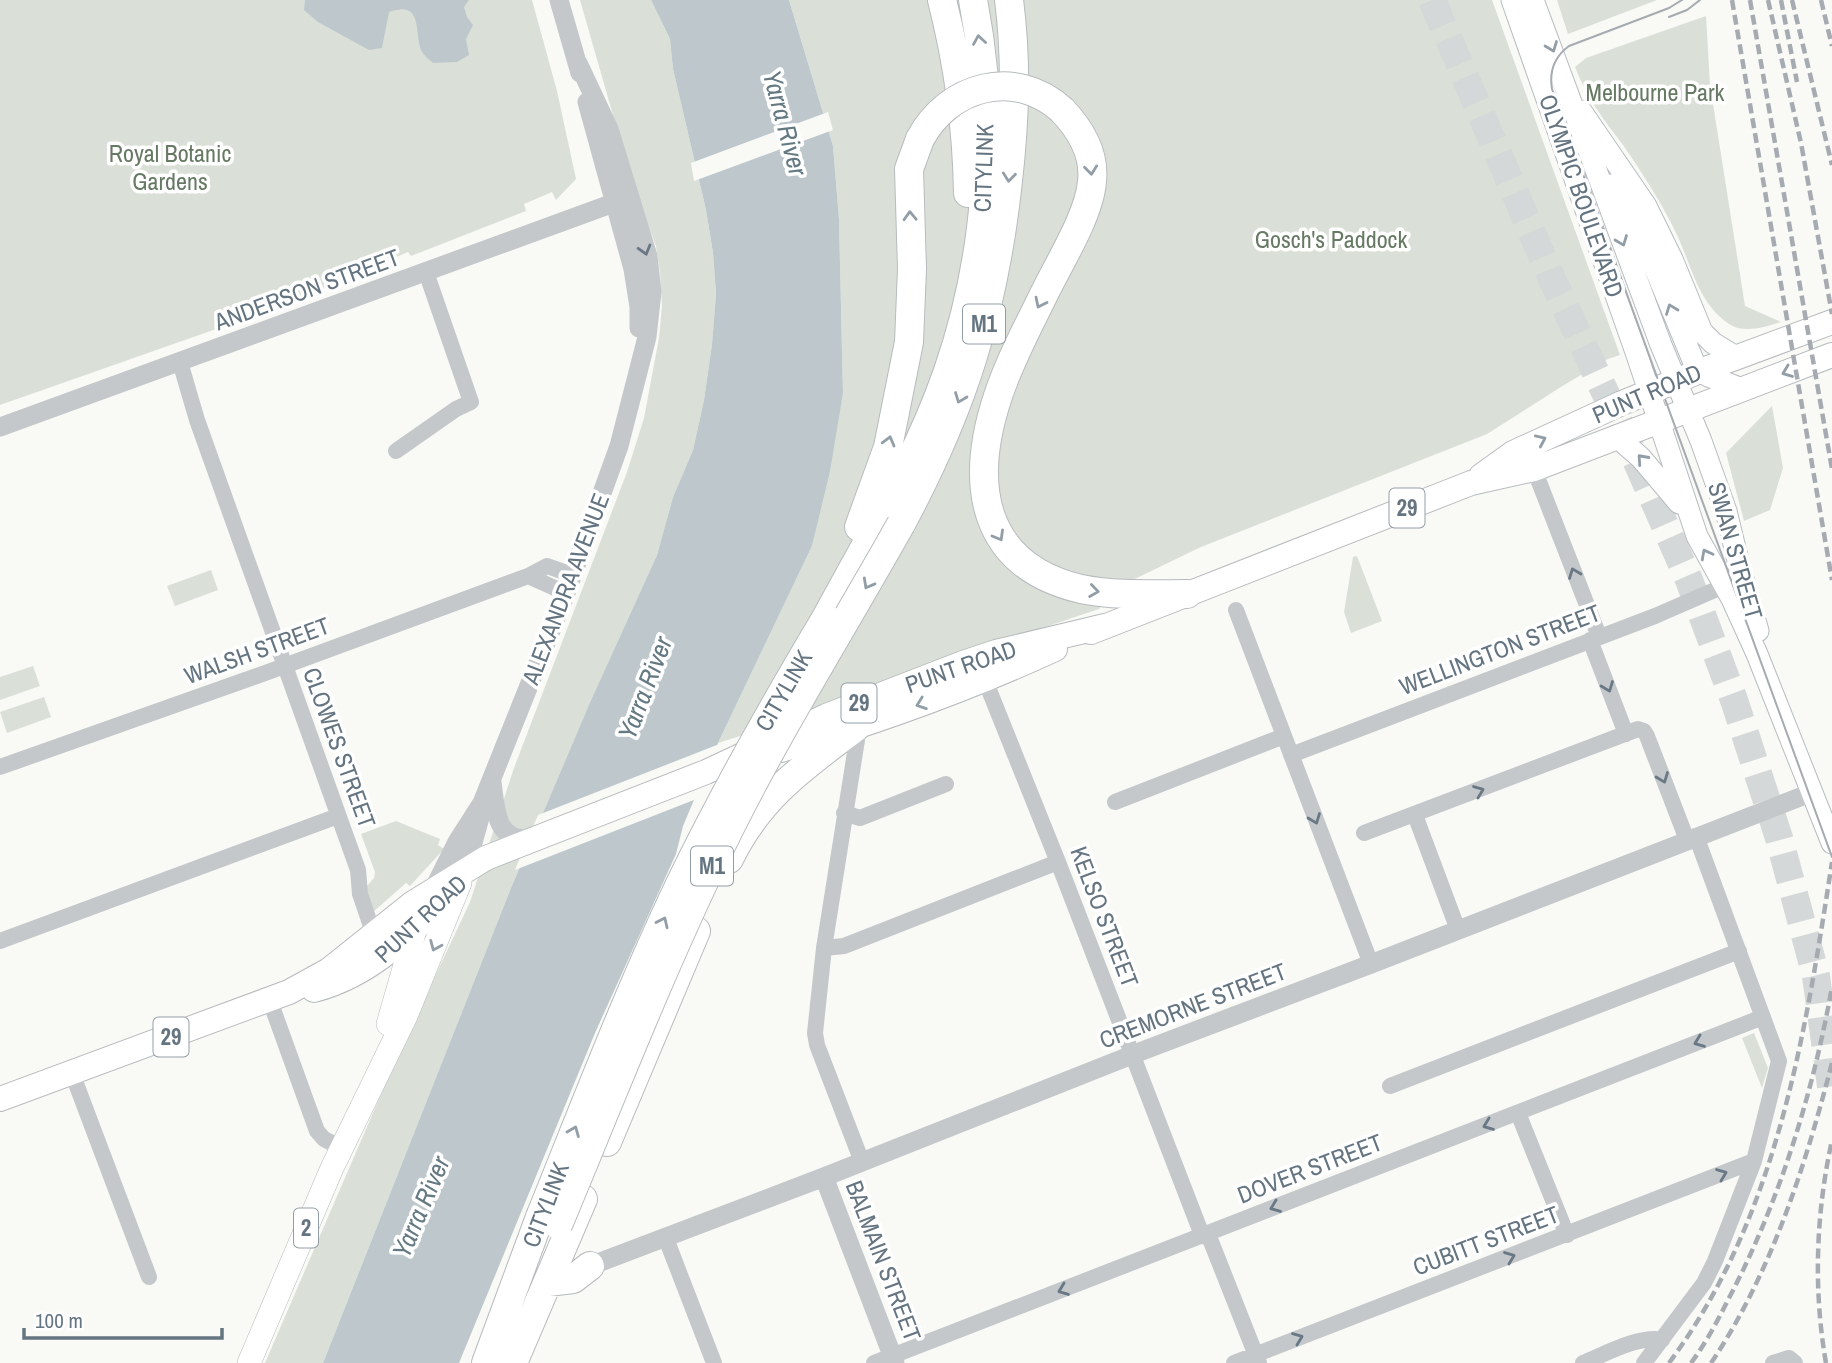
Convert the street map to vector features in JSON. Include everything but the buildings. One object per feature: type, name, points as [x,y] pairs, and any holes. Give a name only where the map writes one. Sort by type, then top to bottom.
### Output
[{"type":"highway","points":[[942,0],[960,91],[968,161],[963,278],[948,373]]},
{"type":"highway","name":"CITYLINK","points":[[486,1363],[549,1221],[606,1054],[681,883],[781,694],[883,515],[927,424],[948,373],[971,292],[985,197],[987,146],[984,83],[972,0]]},
{"type":"highway","name":"M1","points":[[505,1363],[549,1221],[673,947],[723,842],[768,757],[883,515],[934,462],[965,383],[986,316],[998,262],[1016,68],[1009,0]]},
{"type":"highway","points":[[883,515],[888,447],[909,342],[912,269],[909,169],[928,125],[944,108],[963,94],[986,87],[1009,86],[1028,90],[1062,110],[1075,125],[1086,146],[1093,174],[1091,190],[1080,221],[1012,360],[998,395],[984,466],[986,505],[1004,545],[1023,563],[1046,577],[1098,591],[1187,594]]},
{"type":"highway","name":"PUNT ROAD","points":[[1471,483],[1513,453],[1649,391],[1832,322]]},
{"type":"highway","name":"PUNT ROAD","points":[[719,767],[856,727],[985,680],[1105,626],[1471,483],[1534,469],[1832,355]]},
{"type":"highway","name":"PUNT ROAD","points":[[270,1001],[329,970],[405,908],[433,890],[463,876],[506,847],[542,837],[719,767],[826,716],[963,663],[1007,649],[1105,626]]},
{"type":"highway","points":[[513,1363],[696,932],[742,833],[758,810],[777,790],[856,727]]},
{"type":"highway","name":"PUNT ROAD","points":[[0,1099],[270,1001],[326,987],[349,978],[376,962],[415,930],[463,876]]},
{"type":"highway","name":"ALEXANDRA AVENUE","points":[[415,930],[433,890]]},
{"type":"highway","points":[[548,1282],[573,1279],[590,1266]]},
{"type":"main road","name":"OLYMPIC BOULEVARD","points":[[1511,0],[1649,391]]},
{"type":"main road","name":"OLYMPIC BOULEVARD","points":[[1533,0],[1570,95],[1589,155],[1676,380]]},
{"type":"main road","points":[[1543,89],[1629,214],[1645,244],[1690,358],[1699,371],[1742,389]]},
{"type":"main road","points":[[1570,95],[1616,160],[1659,230],[1698,327],[1713,343],[1736,357]]},
{"type":"main road","points":[[1571,172],[1577,160],[1589,155],[1601,154],[1616,160]]},
{"type":"main road","name":"SWAN STREET","points":[[1676,380],[1730,523],[1740,569],[1786,724]]},
{"type":"main road","name":"SWAN STREET","points":[[1649,391],[1693,526],[1703,550],[1724,586],[1786,724],[1832,843]]},
{"type":"main road","points":[[1616,436],[1635,451],[1656,474],[1678,501],[1693,526]]},
{"type":"main road","name":"ALEXANDRA AVENUE","points":[[249,1363],[274,1299],[366,1094],[406,1016],[463,876]]},
{"type":"main road","name":"ALEXANDRA AVENUE","points":[[366,1094],[415,930]]},
{"type":"street","name":"ALEXANDRA AVENUE","points":[[433,890],[457,842],[482,803],[570,584],[619,446],[638,371],[639,318],[636,282],[607,124],[578,63],[559,0]]},
{"type":"street","name":"ANDERSON STREET","points":[[0,427],[622,200]]},
{"type":"street","points":[[396,451],[471,402],[426,272]]},
{"type":"street","name":"CLOWES STREET","points":[[175,364],[175,382],[197,421],[358,870],[359,887],[374,935]]},
{"type":"street","points":[[1534,469],[1626,734]]},
{"type":"street","name":"WALSH STREET","points":[[0,767],[285,666],[528,576],[547,566],[570,584]]},
{"type":"street","name":"WELLINGTON STREET","points":[[1291,755],[1724,586]]},
{"type":"street","points":[[1236,610],[1371,964]]},
{"type":"street","name":"KELSO STREET","points":[[985,680],[1202,1235],[1210,1239],[1257,1359]]},
{"type":"street","points":[[856,727],[857,745],[824,948],[816,1033],[817,1045],[862,1162]]},
{"type":"street","points":[[1364,833],[1638,729],[1644,731],[1739,951],[1779,1061],[1754,1161],[1715,1261],[1704,1283],[1644,1363]]},
{"type":"street","points":[[1115,802],[1284,736]]},
{"type":"street","points":[[491,781],[499,823],[506,832],[506,847]]},
{"type":"street","points":[[844,814],[859,818],[946,784]]},
{"type":"street","name":"CREMORNE STREET","points":[[590,1266],[1813,792]]},
{"type":"street","name":"ALEXANDRA AVENUE","points":[[463,876],[477,833],[482,803]]},
{"type":"street","points":[[1416,815],[1458,930]]},
{"type":"street","points":[[0,941],[338,816]]},
{"type":"street","points":[[824,948],[844,946],[1058,862]]},
{"type":"street","points":[[1391,1086],[1739,951]]},
{"type":"street","points":[[270,1001],[317,1130],[324,1139],[342,1148]]},
{"type":"street","name":"DOVER STREET","points":[[874,1363],[894,1359],[1202,1235],[1763,1017]]},
{"type":"street","points":[[72,1073],[149,1277]]},
{"type":"street","points":[[1518,1113],[1567,1235]]},
{"type":"street","name":"CUBITT STREET","points":[[1234,1363],[1257,1359],[1754,1161]]},
{"type":"street","name":"BALMAIN STREET","points":[[824,1177],[894,1359]]},
{"type":"street","points":[[665,1236],[714,1363]]},
{"type":"street","points":[[1583,1363],[1633,1343],[1654,1337],[1662,1340]]},
{"type":"street","points":[[1773,1363],[1792,1361]]},
{"type":"green space","name":"Royal Botanic Gardens","points":[[0,0],[532,0],[557,91],[576,179],[556,200],[552,192],[524,204],[526,211],[411,256],[408,252],[279,307],[0,405]]},
{"type":"green space","points":[[580,0],[651,0],[670,39],[673,69],[706,210],[716,294],[704,400],[693,450],[673,497],[657,555],[591,700],[511,888],[323,1363],[265,1363],[398,1055],[470,902],[514,768],[627,472],[644,418],[659,338],[662,306],[660,272],[656,246],[633,185]]},
{"type":"green space","name":"Gosch's Paddock","points":[[789,0],[1492,0],[1620,355],[1608,359],[1564,385],[1487,434],[1201,547],[1116,588],[1099,609],[959,656],[813,713],[718,743],[812,546],[843,393],[839,219],[833,146]]},
{"type":"green space","name":"Melbourne Park","points":[[1557,0],[1657,0],[1568,34]]},
{"type":"green space","name":"Melbourne Park","points":[[1706,16],[1710,85],[1745,306],[1781,322],[1762,327],[1735,327],[1710,306],[1659,201],[1596,108],[1575,67],[1586,58]]},
{"type":"green space","points":[[1772,406],[1783,468],[1770,510],[1744,521],[1726,453]]},
{"type":"green space","points":[[1357,556],[1382,621],[1351,633],[1344,612],[1353,557]]},
{"type":"green space","points":[[211,570],[218,590],[175,606],[167,586]]},
{"type":"green space","points":[[33,666],[40,686],[0,700],[0,677]]},
{"type":"green space","points":[[44,697],[51,717],[7,733],[0,712]]},
{"type":"green space","points":[[396,821],[440,839],[438,845],[444,849],[410,886],[406,883],[372,913],[366,887],[374,878],[375,872],[361,834]]},
{"type":"green space","points":[[1754,1033],[1768,1068],[1762,1088],[1742,1038]]},
{"type":"water","points":[[305,0],[469,0],[464,7],[473,25],[466,39],[469,55],[457,62],[433,63],[421,50],[412,13],[400,9],[389,12],[382,48],[369,50],[318,22],[304,10]]},
{"type":"water","name":"Yarra River","points":[[651,0],[789,0],[833,146],[839,219],[843,393],[830,471],[812,546],[718,743],[683,826],[676,854],[595,1033],[459,1363],[323,1363],[511,888],[591,700],[657,555],[673,497],[693,450],[712,344],[716,294],[713,253],[706,210],[673,69],[670,39]]},
{"type":"pier","points":[[828,112],[833,130],[694,181],[691,163]]},
{"type":"pier","points":[[722,743],[699,798],[515,870],[538,815]]},
{"type":"tunnel","points":[[1432,0],[1552,279],[1689,580],[1734,700],[1779,838],[1816,976],[1832,1093]]},
{"type":"tram line","points":[[1682,0],[1669,8],[1569,46],[1554,65],[1552,89],[1832,857]]},
{"type":"tram line","points":[[1669,17],[1687,10],[1700,0]]},
{"type":"railway","points":[[1732,0],[1832,580]]},
{"type":"railway","points":[[1750,0],[1832,469]]},
{"type":"railway","points":[[1768,0],[1801,143],[1832,314]]},
{"type":"railway","points":[[1781,0],[1797,82]]},
{"type":"railway","points":[[1792,0],[1832,165]]},
{"type":"railway","points":[[1821,0],[1832,46]]},
{"type":"railway","points":[[1669,1363],[1706,1307],[1736,1248],[1761,1187],[1797,1059],[1832,862]]},
{"type":"railway","points":[[1691,1363],[1716,1323],[1747,1262],[1779,1186],[1815,1067],[1832,987]]},
{"type":"railway","points":[[1711,1363],[1751,1293],[1784,1219],[1832,1063]]},
{"type":"railway","points":[[1826,1363],[1819,1307],[1818,1251],[1822,1195],[1832,1140]]}]
